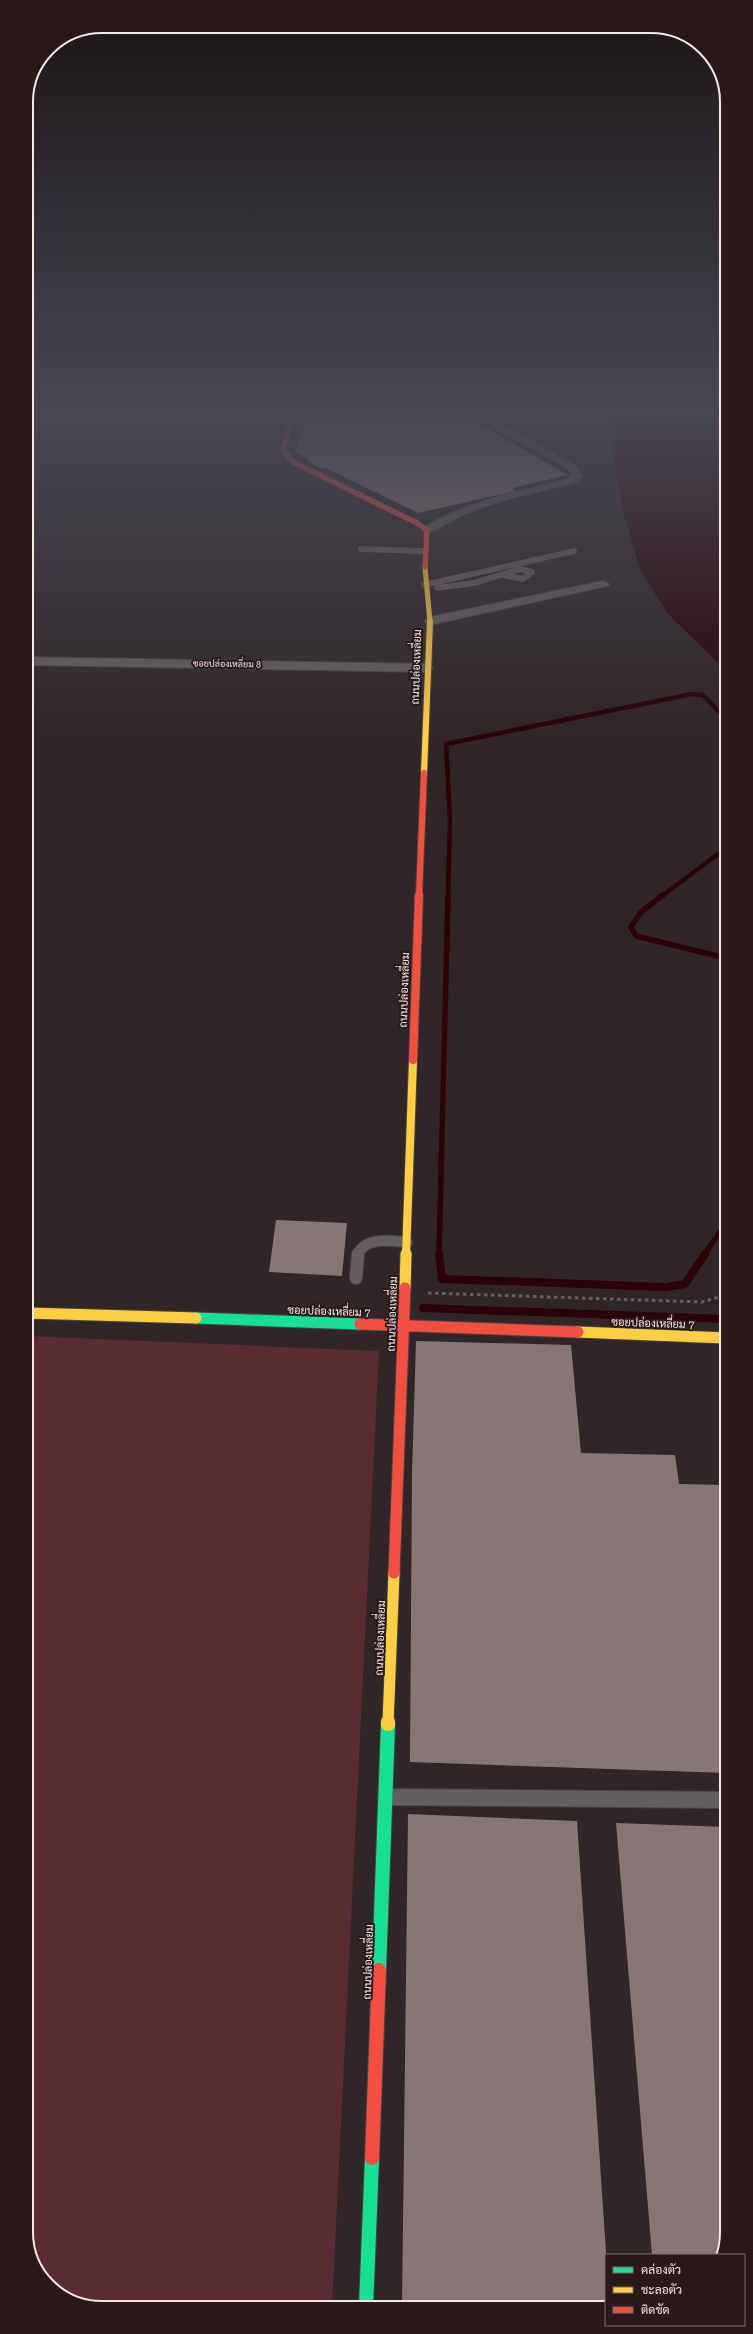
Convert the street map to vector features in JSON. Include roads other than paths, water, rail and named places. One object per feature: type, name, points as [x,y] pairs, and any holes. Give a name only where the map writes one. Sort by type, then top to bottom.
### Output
[{"type":"street","points":[[411,520],[427,530],[441,520]]},
{"type":"street","name":"ถนนปล่องเหลี่ยม","points":[[366,2301],[404,1325],[427,668],[430,621],[425,587],[424,552],[427,530]]},
{"type":"street","points":[[430,621],[603,584]]},
{"type":"street","name":"ซอยปล่องเหลี่ยม 8","points":[[33,661],[427,668]]},
{"type":"street","name":"ซอยปล่องเหลี่ยม 7","points":[[33,1313],[404,1325],[720,1338]]},
{"type":"lane","points":[[361,550],[424,552]]},
{"type":"lane","points":[[425,587],[574,551]]},
{"type":"lane","points":[[425,587],[474,583],[503,575]]},
{"type":"lane","points":[[356,1278],[358,1254],[365,1245],[373,1242],[407,1242]]},
{"type":"lane","points":[[386,1797],[720,1800]]},
{"type":"waterway","points":[[448,896],[450,819],[446,744],[692,694],[703,695],[720,713]]},
{"type":"waterway","points":[[662,896],[720,853]]},
{"type":"waterway","points":[[439,1254],[448,895]]},
{"type":"waterway","points":[[663,895],[641,912],[631,927],[636,936],[720,957]]},
{"type":"waterway","points":[[704,1255],[720,1232]]},
{"type":"waterway","points":[[439,1254],[442,1279],[666,1287],[685,1284],[705,1254]]},
{"type":"waterway","points":[[423,1308],[720,1319]]}]
